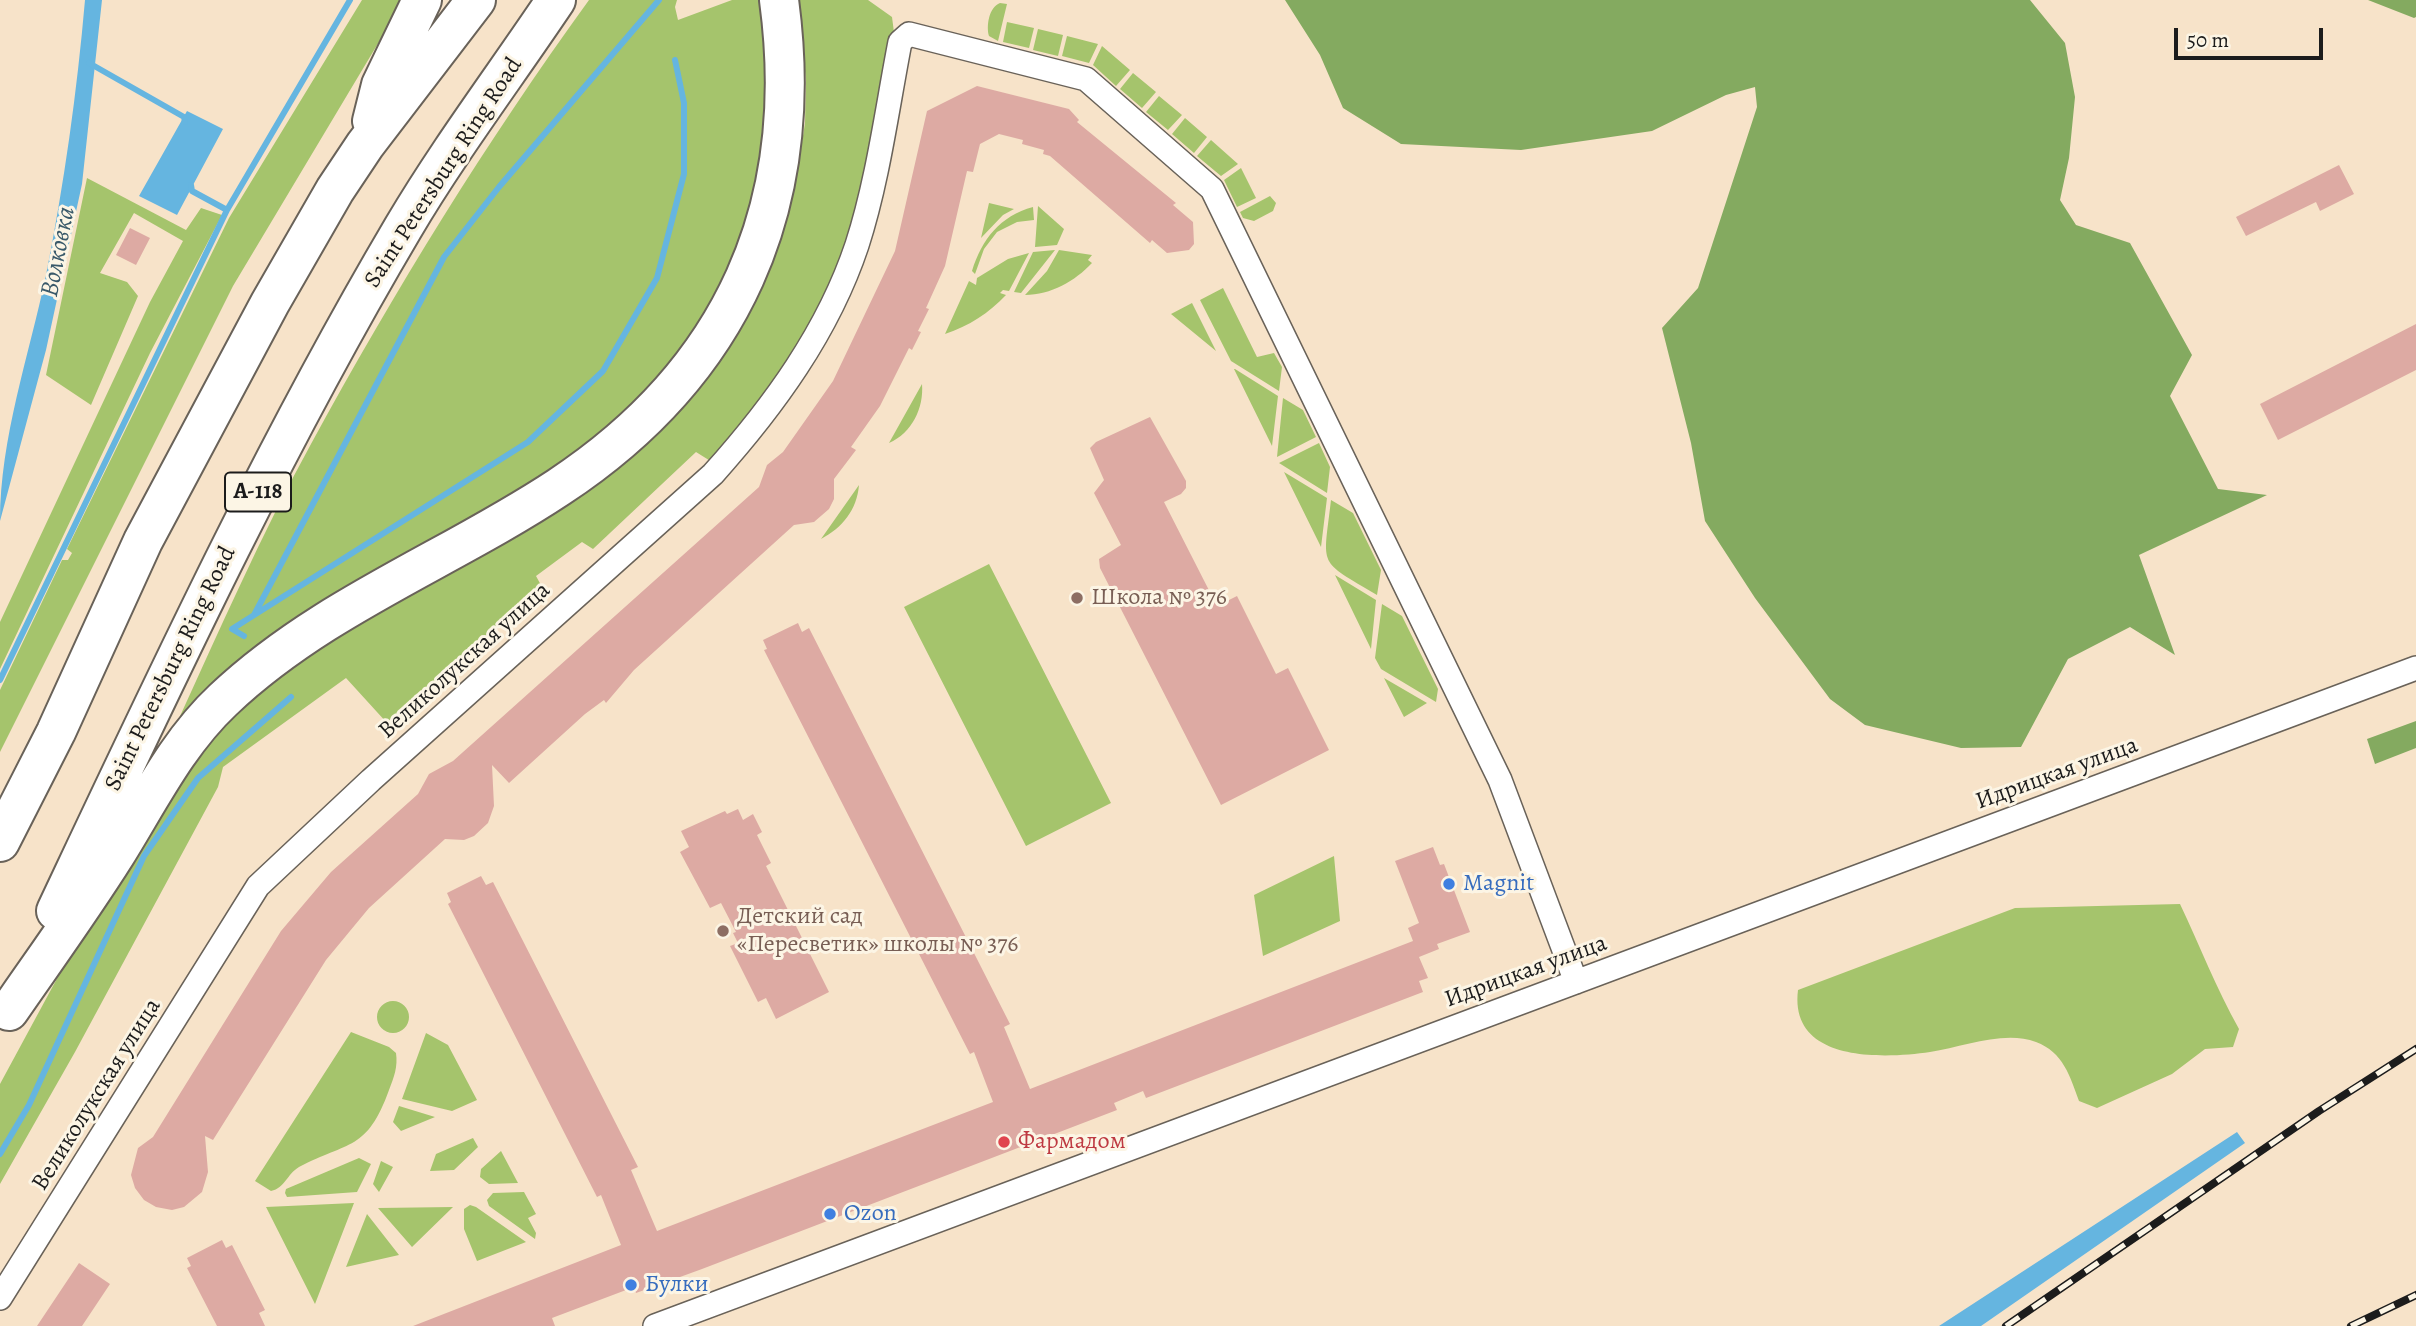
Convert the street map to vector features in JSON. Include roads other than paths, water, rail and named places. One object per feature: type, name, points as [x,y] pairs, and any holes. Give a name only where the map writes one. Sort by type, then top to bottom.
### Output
[{"type":"highway","points":[[365,145],[382,85],[422,0]]},
{"type":"highway","points":[[0,842],[55,732],[143,541],[277,291],[335,190],[365,145],[476,0]]},
{"type":"highway","name":"Saint Petersburg Ring Road","points":[[5,1018],[218,566],[284,444],[404,227],[556,0]]},
{"type":"highway","points":[[5,1018],[101,878],[182,744],[223,700],[304,635],[559,487],[623,439],[690,370],[722,323],[770,214],[786,112],[786,55],[779,0]]},
{"type":"street","name":"Великолукская улица","points":[[0,1298],[258,886],[371,780],[713,474],[761,417],[817,333],[856,246],[873,182],[900,42],[909,34],[1086,79],[1212,189],[1500,780],[1576,982]]},
{"type":"street","name":"Идрицкая улица","points":[[655,1326],[2416,668]]},
{"type":"water","name":"Волковка","points":[[85,0],[102,0],[82,184],[46,350],[0,521],[1,490],[10,428],[59,207]]},
{"type":"water","points":[[187,111],[223,129],[177,215],[139,196]]},
{"type":"water","points":[[2237,1132],[2245,1143],[1981,1326],[1939,1326]]},
{"type":"waterway","points":[[0,680],[227,210],[350,0]]},
{"type":"waterway","points":[[254,615],[444,257],[499,187],[659,0]]},
{"type":"waterway","points":[[244,636],[232,629],[528,442],[603,371],[657,278],[684,174],[684,103],[675,60]]},
{"type":"waterway","points":[[89,63],[184,117],[185,122]]},
{"type":"waterway","points":[[191,185],[192,191],[227,210]]},
{"type":"waterway","points":[[0,1154],[29,1105],[144,856],[198,778],[291,697]]},
{"type":"railway","points":[[2006,1326],[2319,1111],[2416,1049]]},
{"type":"railway","points":[[2351,1326],[2416,1295]]},
{"type":"place","name":"Школа № 376","points":[[1077,598]]},
{"type":"place","name":"Magnit","points":[[1449,884]]},
{"type":"place","name":"Детский сад «Пересветик» школы № 376","points":[[723,931]]},
{"type":"place","name":"Фармадом","points":[[1004,1142]]},
{"type":"place","name":"Ozon","points":[[830,1214]]},
{"type":"place","name":"Булки","points":[[631,1285]]}]
